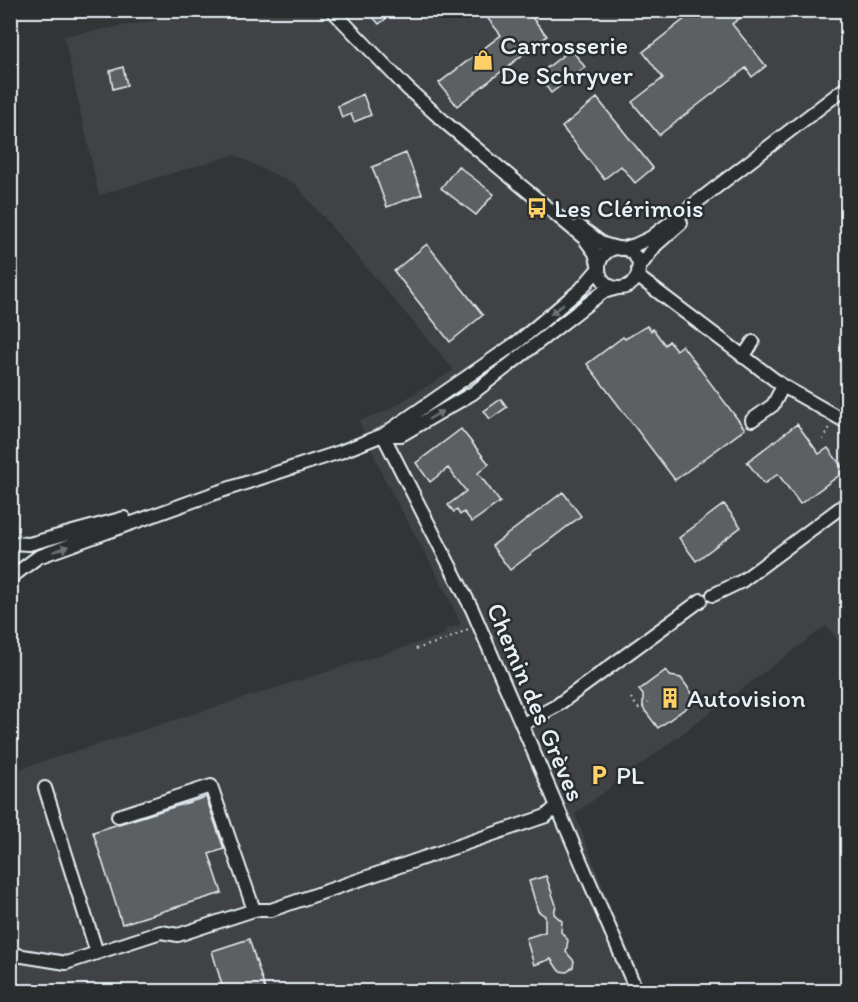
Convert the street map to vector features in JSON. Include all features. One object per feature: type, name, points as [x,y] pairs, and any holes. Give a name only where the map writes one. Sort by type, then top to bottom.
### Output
[{"type":"street","points":[[332,10],[407,88],[584,238],[595,253],[600,274],[607,284],[618,288]]},
{"type":"street","points":[[10,578],[38,557],[383,435],[519,341],[581,289],[599,268],[603,256],[650,238],[848,86]]},
{"type":"street","points":[[493,163],[603,244],[627,250],[636,258],[638,273],[783,387],[848,423]]},
{"type":"street","points":[[383,435],[401,435],[473,393],[603,292],[629,285],[656,245],[732,176]]},
{"type":"street","points":[[743,357],[753,342]]},
{"type":"street","points":[[752,420],[773,405],[783,387]]},
{"type":"street","name":"Chemin des Grèves","points":[[383,435],[479,624],[636,992]]},
{"type":"street","points":[[10,543],[29,544],[218,492]]},
{"type":"street","points":[[523,724],[556,706],[707,597],[742,581],[848,502]]},
{"type":"street","points":[[118,816],[211,786],[254,910]]},
{"type":"street","points":[[45,788],[97,953]]},
{"type":"street","points":[[10,954],[66,963],[161,932],[178,935],[254,910],[271,910],[546,816],[557,806]]},
{"type":"path","points":[[823,440],[836,417]]},
{"type":"path","points":[[416,649],[448,639],[479,624]]},
{"type":"path","points":[[631,698],[639,710],[648,703]]},
{"type":"shaded area","points":[[217,10],[847,11],[847,651],[826,626],[575,814],[612,910],[647,991],[11,991],[10,772],[446,634],[445,629],[461,625],[445,590],[384,478],[359,421],[386,411],[454,370],[295,184],[234,155],[99,195],[64,36]]},
{"type":"building","points":[[367,10],[397,10],[379,24]]},
{"type":"building","points":[[481,10],[526,10],[547,36],[457,106],[439,83],[501,35]]},
{"type":"building","points":[[696,10],[734,10],[740,18],[732,24],[766,66],[752,77],[746,68],[659,135],[632,102],[663,78],[643,52]]},
{"type":"building","points":[[571,49],[585,67],[551,93],[538,75]]},
{"type":"building","points":[[123,67],[127,85],[113,89],[110,71]]},
{"type":"building","points":[[363,94],[371,115],[354,122],[351,114],[342,118],[338,106]]},
{"type":"building","points":[[597,98],[653,168],[635,183],[621,166],[604,179],[562,127]]},
{"type":"building","points":[[406,153],[422,194],[387,207],[372,167]]},
{"type":"building","points":[[458,166],[494,194],[476,215],[441,188]]},
{"type":"building","points":[[427,244],[483,315],[450,342],[394,271]]},
{"type":"building","points":[[647,326],[651,331],[653,329],[665,345],[669,341],[676,350],[682,345],[745,429],[675,480],[587,364],[623,337],[625,339]]},
{"type":"building","points":[[501,399],[507,407],[490,419],[484,411]]},
{"type":"building","points":[[797,424],[819,454],[828,448],[845,471],[800,504],[778,474],[764,484],[747,462]]},
{"type":"building","points":[[461,429],[489,464],[478,473],[500,502],[472,522],[464,512],[460,515],[457,510],[454,512],[448,505],[466,491],[448,468],[430,482],[416,463]]},
{"type":"building","points":[[563,492],[581,516],[510,570],[492,546]]},
{"type":"building","points":[[724,504],[741,527],[696,561],[679,538]]},
{"type":"building","name":"Autovision","points":[[666,670],[670,676],[681,678],[697,700],[658,728],[643,708],[643,695],[639,690]]},
{"type":"building","points":[[206,797],[224,849],[209,854],[222,893],[122,924],[93,832]]},
{"type":"building","points":[[546,876],[556,905],[554,914],[562,921],[561,932],[568,940],[566,952],[574,961],[573,967],[567,972],[559,971],[551,959],[534,965],[526,938],[545,932],[545,916],[538,911],[529,881]]},
{"type":"building","points":[[249,939],[266,992],[224,992],[212,951]]},
{"type":"place","name":"Carrosserie De Schryver","points":[[483,60]]},
{"type":"place","name":"Les Clérimois","points":[[537,208]]},
{"type":"place","name":"Autovision","points":[[670,698]]},
{"type":"place","name":"PL","points":[[599,775]]}]
